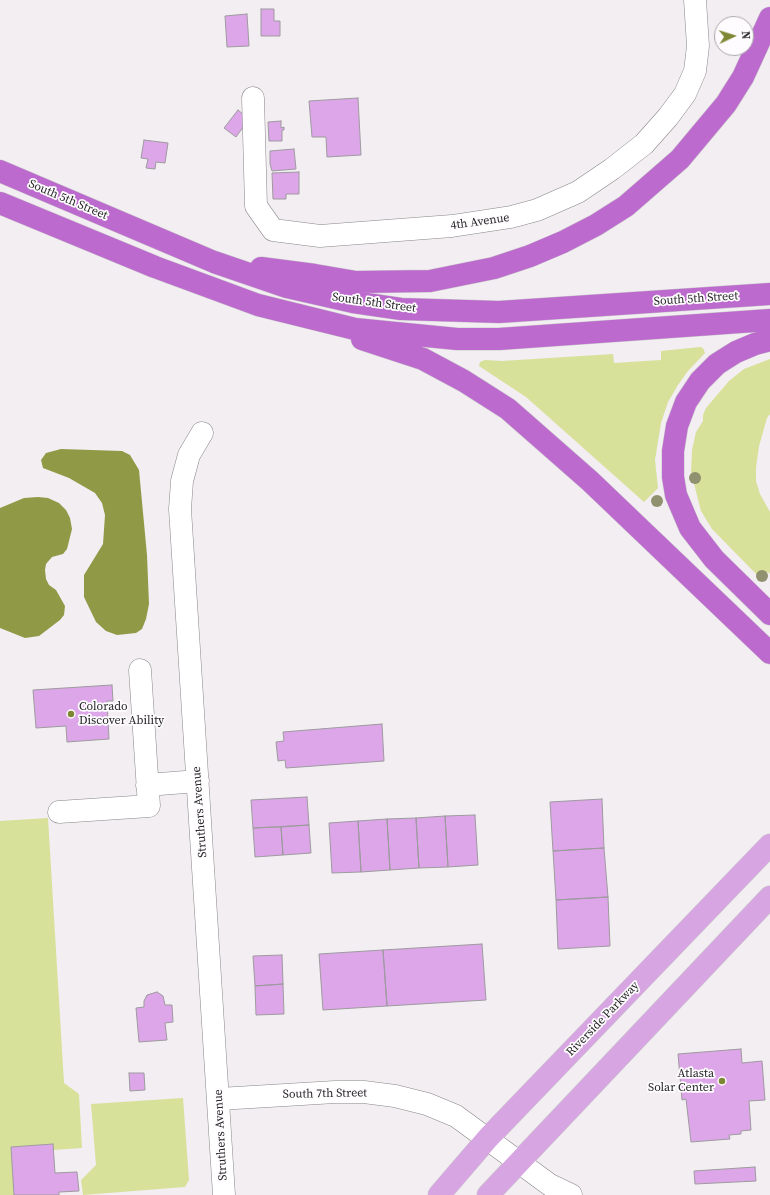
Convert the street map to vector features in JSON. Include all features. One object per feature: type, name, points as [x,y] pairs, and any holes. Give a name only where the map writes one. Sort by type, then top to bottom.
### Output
[{"type":"highway","points":[[214,262],[315,275],[356,282],[396,282],[430,281],[464,275],[530,256],[589,229],[620,210],[680,159],[726,104],[743,77],[770,18]]},
{"type":"highway","name":"South 5th Street","points":[[0,171],[214,262],[287,287],[353,302],[401,309],[459,312],[545,310],[770,294]]},
{"type":"highway","points":[[0,203],[155,267],[258,305],[355,329],[457,339],[552,336],[770,320]]},
{"type":"highway","points":[[281,311],[423,360],[488,395],[535,431],[770,653]]},
{"type":"highway","points":[[770,340],[755,344],[736,352],[718,364],[700,381],[684,408],[677,426],[673,451],[673,477],[676,495],[690,528],[714,559],[770,614]]},
{"type":"main road","name":"Riverside Parkway","points":[[439,1195],[488,1138],[770,845]]},
{"type":"main road","points":[[488,1195],[770,897]]},
{"type":"street","name":"4th Avenue","points":[[253,98],[256,206],[273,230],[320,236],[452,226],[511,218],[537,210],[578,192],[612,169],[644,144],[668,118],[685,94],[695,71],[698,46],[695,0]]},
{"type":"street","name":"Struthers Avenue","points":[[202,434],[188,455],[182,481],[180,509],[224,1195]]},
{"type":"street","points":[[59,812],[149,806],[140,670]]},
{"type":"street","points":[[147,785],[198,781]]},
{"type":"street","name":"South 7th Street","points":[[219,1100],[334,1092],[364,1092],[395,1096],[428,1104],[456,1116],[488,1138],[550,1185],[570,1195]]},
{"type":"shaded area","points":[[700,347],[703,348],[705,353],[687,372],[668,402],[661,423],[655,460],[658,488],[644,502],[526,397],[479,366],[480,362],[485,360],[502,361],[613,354],[614,363],[661,360],[661,351]]},
{"type":"shaded area","points":[[770,359],[770,414],[767,418],[759,446],[756,468],[756,481],[760,494],[770,512],[770,574],[768,572],[761,579],[712,529],[701,511],[691,472],[692,450],[696,432],[703,421],[703,415],[706,408],[729,381],[744,369]]},
{"type":"shaded area","points":[[61,449],[122,451],[130,455],[139,470],[147,555],[149,604],[142,629],[136,633],[117,635],[106,631],[96,622],[84,597],[84,575],[103,544],[105,515],[102,503],[95,493],[69,478],[43,468],[41,460],[46,453]]},
{"type":"shaded area","points":[[24,498],[48,498],[59,503],[66,510],[70,518],[72,529],[67,549],[63,554],[52,557],[46,564],[45,570],[46,579],[49,585],[56,590],[65,606],[64,615],[60,620],[39,636],[25,638],[0,628],[0,508]]},
{"type":"shaded area","points":[[48,818],[64,1083],[79,1094],[82,1148],[53,1150],[53,1144],[11,1147],[14,1195],[0,1195],[0,821]]},
{"type":"shaded area","points":[[183,1098],[189,1180],[185,1187],[83,1195],[81,1180],[96,1165],[91,1104]]},
{"type":"building","points":[[261,9],[274,9],[274,21],[280,21],[280,36],[261,36]]},
{"type":"building","points":[[247,14],[249,46],[227,47],[225,16]]},
{"type":"building","points":[[358,98],[361,155],[327,157],[326,137],[312,137],[309,101]]},
{"type":"building","points":[[238,110],[249,119],[236,137],[224,128]]},
{"type":"building","points":[[281,121],[281,128],[284,127],[284,130],[282,130],[282,141],[269,141],[268,122]]},
{"type":"building","points":[[144,140],[168,143],[165,163],[156,162],[155,169],[146,168],[148,159],[141,158]]},
{"type":"building","points":[[294,149],[296,169],[272,171],[270,164],[270,151]]},
{"type":"building","points":[[299,172],[299,194],[286,194],[286,199],[273,199],[272,173]]},
{"type":"building","name":"Colorado Discover Ability","points":[[112,685],[113,701],[107,701],[109,739],[67,742],[66,726],[36,728],[33,690]]},
{"type":"building","points":[[382,724],[384,761],[286,768],[285,760],[278,761],[276,742],[284,741],[283,732]]},
{"type":"building","points":[[307,797],[309,825],[253,828],[251,800]]},
{"type":"building","points":[[602,799],[604,848],[553,851],[550,802]]},
{"type":"building","points":[[475,815],[478,865],[448,867],[445,816]]},
{"type":"building","points":[[445,816],[448,867],[419,868],[416,818]]},
{"type":"building","points":[[416,818],[419,868],[390,870],[387,819]]},
{"type":"building","points":[[387,819],[390,870],[361,872],[358,821]]},
{"type":"building","points":[[358,821],[361,872],[332,873],[329,823]]},
{"type":"building","points":[[309,825],[311,853],[283,855],[281,827]]},
{"type":"building","points":[[281,827],[283,855],[255,857],[253,828]]},
{"type":"building","points":[[604,848],[608,897],[556,900],[553,851]]},
{"type":"building","points":[[608,897],[610,946],[558,949],[556,900]]},
{"type":"building","points":[[482,944],[486,1000],[387,1006],[383,950]]},
{"type":"building","points":[[383,950],[387,1006],[323,1010],[319,954]]},
{"type":"building","points":[[282,955],[283,984],[255,986],[253,956]]},
{"type":"building","points":[[283,984],[284,1014],[256,1015],[255,986]]},
{"type":"building","points":[[157,992],[163,996],[165,1005],[172,1005],[173,1022],[165,1023],[167,1040],[139,1042],[136,1008],[144,1007],[144,1001],[147,995]]},
{"type":"building","name":"Atlasta Solar Center","points":[[741,1049],[742,1063],[762,1061],[765,1100],[749,1101],[751,1130],[741,1131],[741,1134],[729,1135],[730,1139],[691,1142],[686,1099],[682,1100],[678,1054]]},
{"type":"building","points":[[129,1073],[144,1073],[145,1090],[130,1091]]},
{"type":"building","points":[[53,1144],[55,1173],[77,1172],[79,1191],[59,1192],[59,1195],[14,1195],[11,1147]]},
{"type":"building","points":[[755,1167],[756,1181],[695,1184],[694,1171]]},
{"type":"place","name":"Colorado Discover Ability","points":[[71,714]]},
{"type":"place","name":"Atlasta Solar Center","points":[[722,1081]]}]
